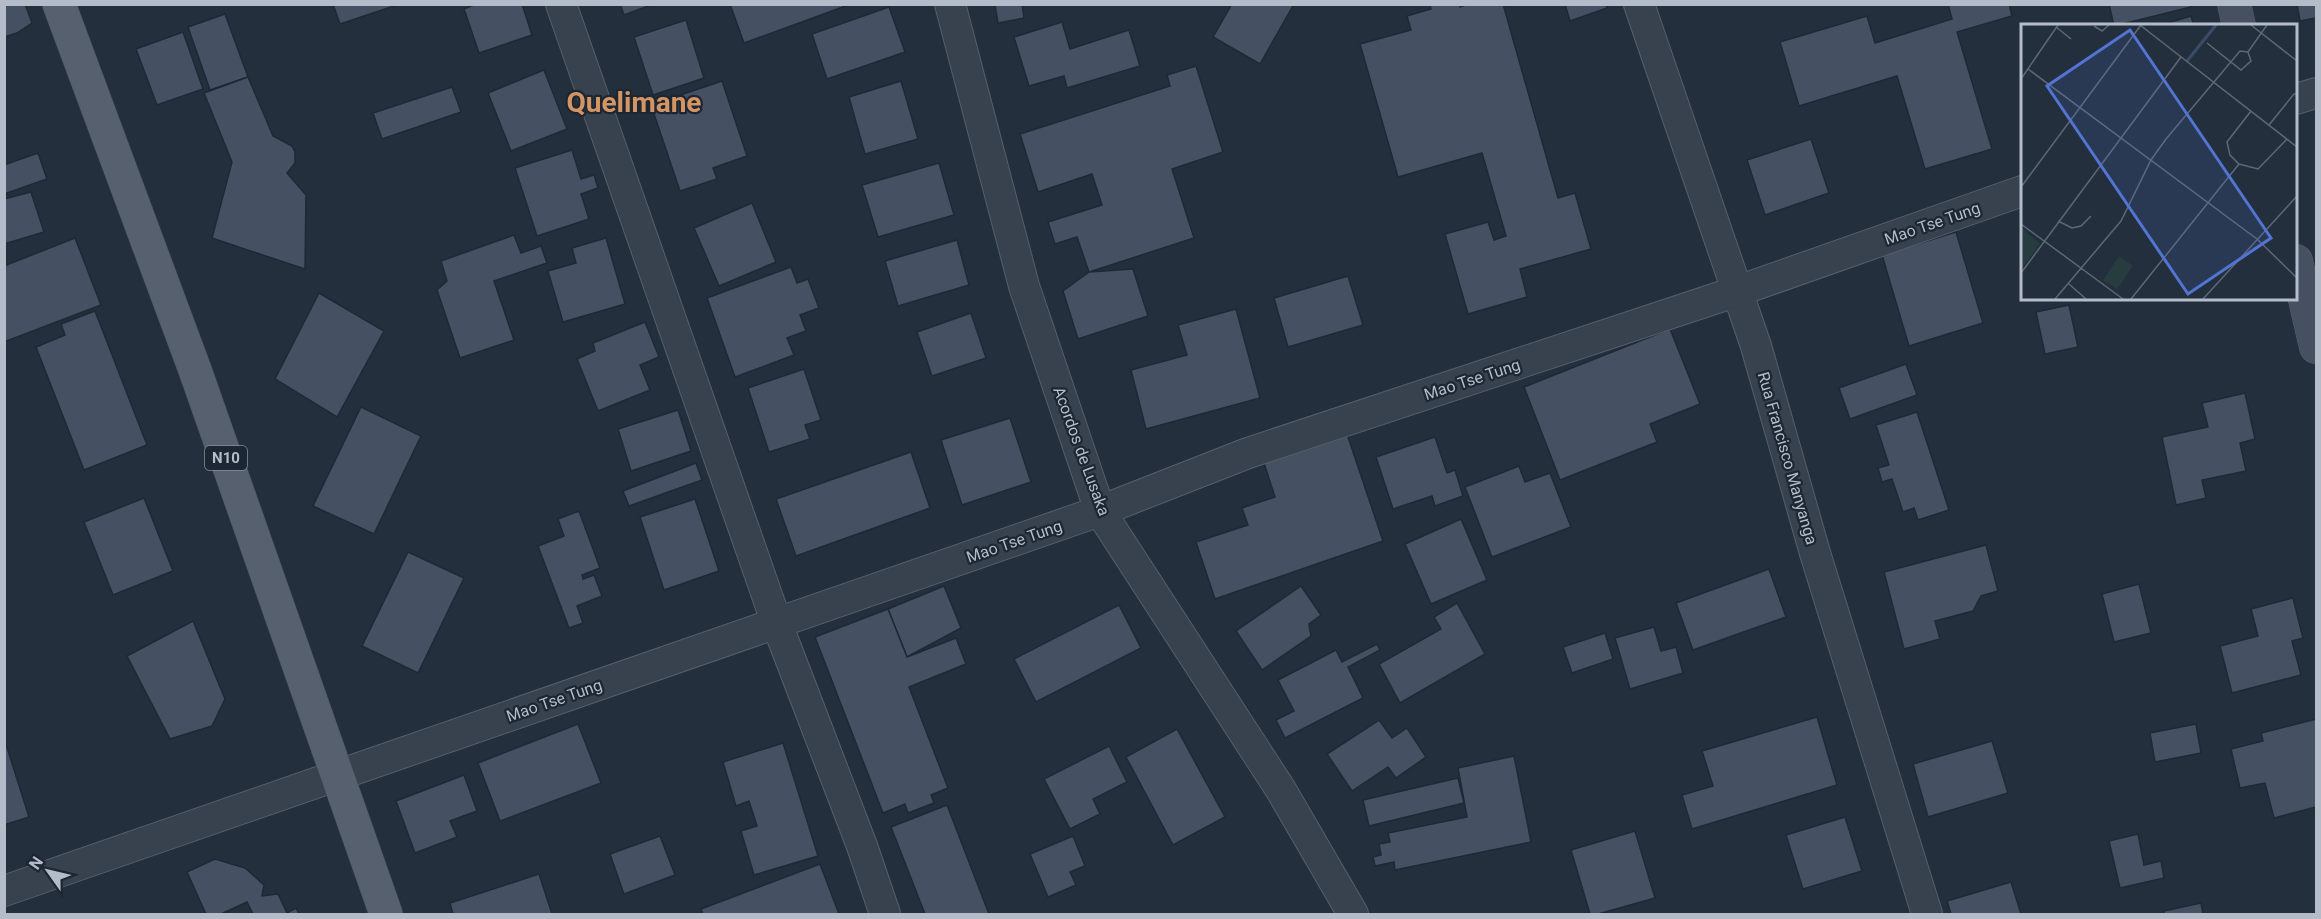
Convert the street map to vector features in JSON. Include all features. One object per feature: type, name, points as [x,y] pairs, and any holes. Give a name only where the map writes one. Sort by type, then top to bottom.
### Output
[{"type":"main road","name":"N10","points":[[59,4],[195,370],[386,915]]},
{"type":"street","points":[[561,4],[777,624],[862,846],[885,915]]},
{"type":"street","name":"Acordos de Lusaka","points":[[950,4],[1024,286],[1100,510],[1281,790],[1353,915]]},
{"type":"street","name":"Rua Francisco Manyanga","points":[[1639,4],[1756,346],[1815,553],[1927,915]]},
{"type":"street","points":[[2234,4],[2239,24]]},
{"type":"street","points":[[2297,98],[2316,93]]},
{"type":"street","name":"Mao Tse Tung","points":[[4,891],[337,774],[777,624],[1100,510],[1248,453],[1738,291],[2021,191]]},
{"type":"street","points":[[2297,269],[2316,347]]},
{"type":"building","points":[[4,4],[25,4],[32,23],[17,33],[4,37]]},
{"type":"building","points":[[333,4],[400,4],[340,24]]},
{"type":"building","points":[[476,4],[522,4],[532,35],[479,53],[464,9]]},
{"type":"building","points":[[620,4],[654,4],[624,15]]},
{"type":"building","points":[[730,4],[851,4],[744,43]]},
{"type":"building","points":[[995,4],[1022,4],[1024,18],[998,23]]},
{"type":"building","points":[[1232,4],[1294,4],[1260,64],[1213,37]]},
{"type":"building","points":[[1430,4],[1460,4],[1460,7],[1468,4],[1503,4],[1558,198],[1575,193],[1591,249],[1520,269],[1527,297],[1468,314],[1445,234],[1488,222],[1494,240],[1506,236],[1482,153],[1398,177],[1360,44],[1411,30],[1407,16],[1431,9]]},
{"type":"building","points":[[1565,4],[1606,4],[1607,8],[1570,21]]},
{"type":"building","points":[[1948,4],[2009,4],[2012,16],[1957,32],[1992,149],[1925,169],[1897,76],[1799,106],[1780,42],[1867,16],[1875,43],[1952,19]]},
{"type":"building","points":[[2109,4],[2190,4],[2191,7],[2122,24],[2114,24]]},
{"type":"building","points":[[2297,4],[2316,4],[2316,18],[2300,21]]},
{"type":"building","points":[[889,7],[905,52],[827,79],[812,34]]},
{"type":"building","points":[[225,14],[248,77],[210,90],[188,27]]},
{"type":"building","points":[[2191,16],[2193,24],[2165,24]]},
{"type":"building","points":[[686,20],[704,78],[653,95],[634,37]]},
{"type":"building","points":[[1062,22],[1070,49],[1129,30],[1140,66],[1067,88],[1064,76],[1029,86],[1014,37]]},
{"type":"building","points":[[183,32],[203,89],[157,105],[136,49]]},
{"type":"building","points":[[1196,66],[1223,152],[1172,169],[1194,238],[1089,272],[1077,237],[1055,244],[1048,222],[1102,205],[1092,174],[1038,192],[1020,134],[1170,86],[1167,75]]},
{"type":"building","points":[[544,70],[567,129],[511,151],[488,93]]},
{"type":"building","points":[[248,77],[273,136],[292,146],[295,152],[295,163],[287,173],[306,195],[305,269],[212,238],[232,162],[204,93]]},
{"type":"building","points":[[722,81],[747,156],[713,168],[717,179],[680,191],[651,105]]},
{"type":"building","points":[[901,81],[918,139],[865,154],[849,97]]},
{"type":"building","points":[[452,87],[461,112],[382,139],[373,113]]},
{"type":"building","points":[[1811,139],[1829,193],[1765,215],[1747,160]]},
{"type":"building","points":[[572,150],[581,179],[594,175],[598,188],[581,194],[589,219],[537,236],[515,168]]},
{"type":"building","points":[[38,153],[47,179],[4,194],[4,165]]},
{"type":"building","points":[[939,163],[954,215],[878,237],[862,185]]},
{"type":"building","points":[[31,192],[44,232],[4,244],[4,199]]},
{"type":"building","points":[[752,203],[776,262],[719,286],[694,228]]},
{"type":"building","points":[[1956,232],[1983,323],[1909,346],[1882,255]]},
{"type":"building","points":[[514,235],[521,253],[541,246],[547,263],[494,281],[514,340],[460,358],[437,290],[447,281],[441,261]]},
{"type":"building","points":[[75,238],[101,305],[4,342],[4,266]]},
{"type":"building","points":[[606,238],[625,304],[563,322],[548,271],[576,263],[572,248]]},
{"type":"building","points":[[957,240],[969,285],[898,306],[885,261]]},
{"type":"building","points":[[791,267],[797,283],[808,279],[819,308],[800,315],[806,331],[787,338],[794,355],[735,377],[707,298]]},
{"type":"building","points":[[1133,269],[1148,316],[1078,339],[1063,291],[1089,272]]},
{"type":"building","points":[[1348,276],[1363,325],[1288,347],[1274,298]]},
{"type":"building","points":[[319,293],[384,331],[337,417],[275,379]]},
{"type":"building","points":[[2069,305],[2078,347],[2045,354],[2036,312]]},
{"type":"building","points":[[1236,309],[1260,398],[1146,429],[1131,370],[1187,355],[1178,325]]},
{"type":"building","points":[[95,311],[147,445],[84,470],[36,347],[65,335],[61,324]]},
{"type":"building","points":[[971,313],[986,358],[932,376],[917,332]]},
{"type":"building","points":[[645,322],[659,357],[640,365],[650,390],[598,411],[577,359],[595,351],[593,343]]},
{"type":"building","points":[[1670,329],[1700,404],[1650,424],[1657,442],[1560,480],[1524,387]]},
{"type":"building","points":[[1906,364],[1917,395],[1850,419],[1839,388]]},
{"type":"building","points":[[804,369],[821,420],[805,425],[810,439],[769,452],[748,388]]},
{"type":"building","points":[[2245,393],[2255,439],[2240,443],[2246,471],[2202,480],[2206,498],[2176,505],[2162,437],[2208,427],[2202,403]]},
{"type":"building","points":[[361,407],[421,436],[374,534],[313,506]]},
{"type":"building","points":[[678,410],[691,451],[631,471],[618,429]]},
{"type":"building","points":[[1917,412],[1949,510],[1918,520],[1914,508],[1903,512],[1892,479],[1882,482],[1878,468],[1889,465],[1876,425]]},
{"type":"building","points":[[1010,418],[1031,482],[962,505],[941,440]]},
{"type":"building","points":[[1344,425],[1383,541],[1215,599],[1196,542],[1248,525],[1242,508],[1275,497],[1261,454]]},
{"type":"building","points":[[1435,437],[1447,473],[1455,470],[1463,496],[1435,506],[1432,496],[1393,509],[1376,457]]},
{"type":"building","points":[[911,452],[930,508],[796,556],[776,499]]},
{"type":"building","points":[[696,463],[702,480],[629,506],[623,491]]},
{"type":"building","points":[[1519,466],[1525,482],[1550,473],[1571,527],[1492,557],[1465,487]]},
{"type":"building","points":[[144,498],[173,571],[113,595],[84,522]]},
{"type":"building","points":[[695,499],[719,571],[664,590],[640,517]]},
{"type":"building","points":[[579,511],[600,568],[582,575],[583,579],[594,575],[602,596],[577,606],[583,623],[569,628],[538,546],[564,536],[558,519]]},
{"type":"building","points":[[1461,519],[1487,580],[1431,604],[1405,544]]},
{"type":"building","points":[[1986,545],[1998,591],[1981,596],[1973,611],[1935,621],[1940,639],[1904,649],[1884,572]]},
{"type":"building","points":[[408,552],[464,578],[418,673],[362,646]]},
{"type":"building","points":[[1769,569],[1786,617],[1693,650],[1676,603]]},
{"type":"building","points":[[2139,584],[2151,633],[2114,642],[2102,594]]},
{"type":"building","points":[[944,586],[961,628],[907,657],[888,609]]},
{"type":"building","points":[[1301,586],[1321,615],[1309,624],[1311,636],[1262,670],[1236,631]]},
{"type":"building","points":[[2293,598],[2303,638],[2292,641],[2301,675],[2232,693],[2220,646],[2258,636],[2251,609]]},
{"type":"building","points":[[1457,603],[1485,654],[1400,703],[1379,664],[1441,629],[1434,617]]},
{"type":"building","points":[[1119,605],[1141,648],[1036,702],[1014,659]]},
{"type":"building","points":[[888,609],[907,657],[956,638],[966,664],[909,687],[948,788],[931,795],[934,803],[908,813],[905,804],[883,813],[815,637]]},
{"type":"building","points":[[193,621],[225,699],[212,726],[170,739],[127,656]]},
{"type":"building","points":[[1654,627],[1661,651],[1676,647],[1683,673],[1630,689],[1615,638]]},
{"type":"building","points":[[1605,633],[1613,659],[1572,673],[1563,647]]},
{"type":"building","points":[[1377,644],[1380,650],[1348,667],[1363,698],[1285,738],[1276,720],[1294,711],[1278,680],[1336,650],[1342,662]]},
{"type":"building","points":[[1817,717],[1837,785],[1692,829],[1682,795],[1713,786],[1702,751]]},
{"type":"building","points":[[2316,719],[2316,807],[2274,818],[2265,783],[2240,788],[2231,749],[2263,741],[2261,733]]},
{"type":"building","points":[[1379,720],[1392,738],[1407,728],[1426,757],[1396,778],[1388,767],[1352,791],[1327,754]]},
{"type":"building","points":[[578,724],[601,783],[500,821],[478,763]]},
{"type":"building","points":[[2196,724],[2201,753],[2155,762],[2150,733]]},
{"type":"building","points":[[1177,729],[1225,817],[1173,845],[1126,757]]},
{"type":"building","points":[[4,738],[29,817],[4,825]]},
{"type":"building","points":[[1992,741],[2008,793],[1928,817],[1913,764]]},
{"type":"building","points":[[783,743],[818,856],[754,875],[741,831],[757,826],[749,801],[736,806],[723,762]]},
{"type":"building","points":[[1109,746],[1127,782],[1093,799],[1100,814],[1070,829],[1044,779]]},
{"type":"building","points":[[1514,756],[1531,842],[1395,870],[1394,862],[1375,866],[1373,857],[1381,855],[1379,844],[1390,842],[1388,833],[1467,817],[1458,768]]},
{"type":"building","points":[[464,775],[477,811],[450,821],[457,837],[415,853],[396,801]]},
{"type":"building","points":[[1458,778],[1464,803],[1369,826],[1363,800]]},
{"type":"building","points":[[947,805],[989,914],[925,914],[891,827]]},
{"type":"building","points":[[1845,817],[1862,871],[1803,889],[1786,835]]},
{"type":"building","points":[[1635,831],[1655,898],[1598,914],[1590,914],[1571,850]]},
{"type":"building","points":[[2138,834],[2144,865],[2161,861],[2164,878],[2120,888],[2109,841]]},
{"type":"building","points":[[660,836],[675,875],[624,894],[610,854]]},
{"type":"building","points":[[1073,836],[1085,866],[1070,872],[1076,885],[1048,897],[1030,854]]},
{"type":"building","points":[[215,859],[245,868],[264,885],[262,896],[278,894],[287,913],[296,908],[299,914],[253,914],[247,902],[221,914],[206,914],[187,872]]},
{"type":"building","points":[[820,864],[839,914],[703,914],[701,909]]},
{"type":"building","points":[[539,874],[552,914],[453,914],[450,903]]},
{"type":"building","points":[[2011,882],[2021,914],[1951,914],[1947,901]]},
{"type":"building","points":[[2201,903],[2203,914],[2164,914],[2164,911]]},
{"type":"district","name":"Quelimane","points":[[634,102]]}]
